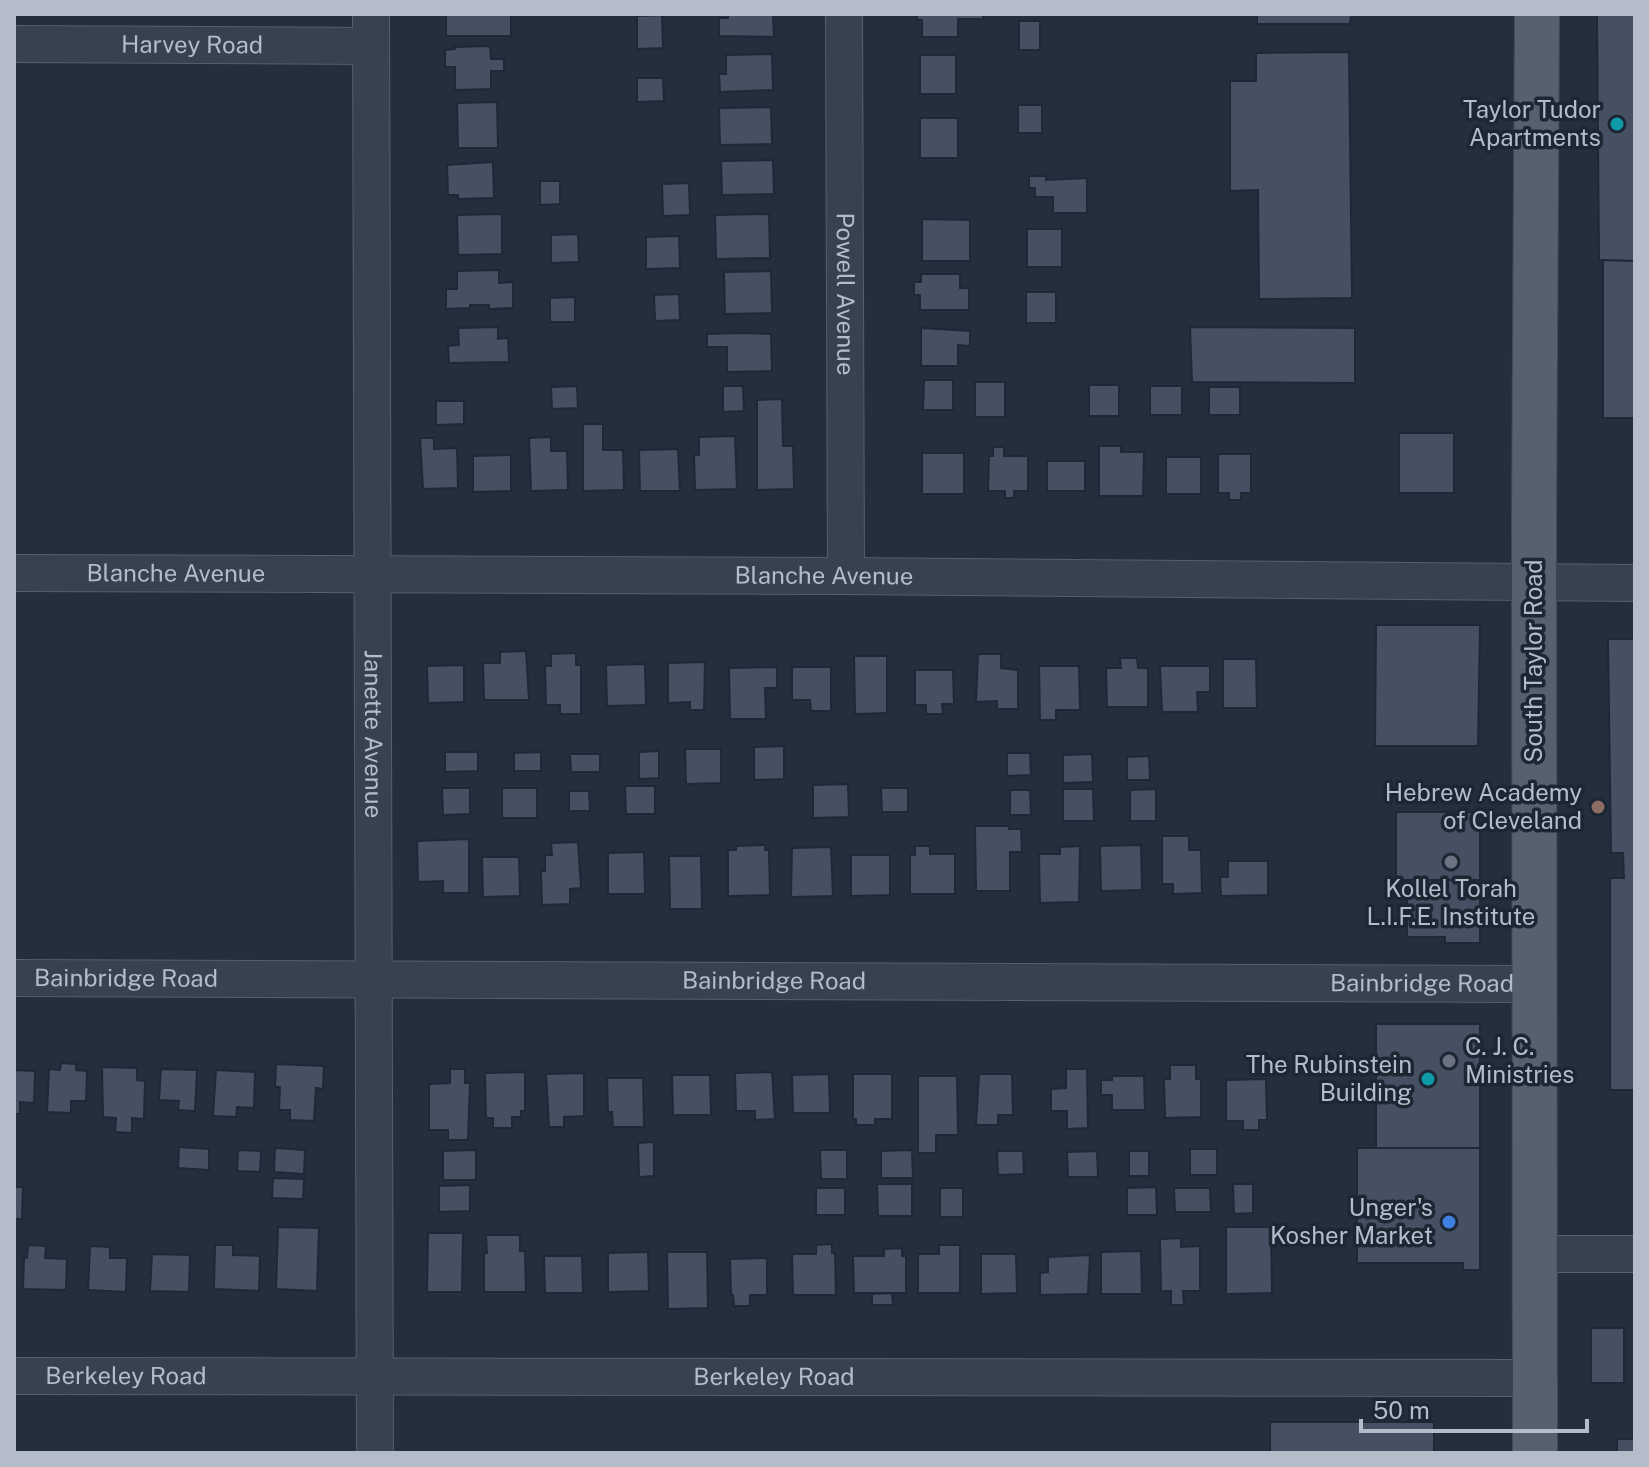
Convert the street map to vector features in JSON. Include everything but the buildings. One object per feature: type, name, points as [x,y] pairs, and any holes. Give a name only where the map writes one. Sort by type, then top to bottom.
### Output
[{"type":"main road","name":"South Taylor Road","points":[[1535,1453],[1537,14]]},
{"type":"street","name":"Powell Avenue","points":[[844,14],[846,576]]},
{"type":"street","name":"Harvey Road","points":[[14,44],[371,30]]},
{"type":"street","name":"Janette Avenue","points":[[371,30],[375,1453]]},
{"type":"street","name":"Blanche Avenue","points":[[14,573],[1635,583]]},
{"type":"street","name":"Bainbridge Road","points":[[14,978],[1534,984]]},
{"type":"street","points":[[1534,1254],[1635,1254]]},
{"type":"street","name":"Berkeley Road","points":[[14,1376],[1535,1378]]},
{"type":"place","name":"Taylor Tudor Apartments","points":[[1617,124]]},
{"type":"place","name":"Hebrew Academy of Cleveland","points":[[1598,807]]},
{"type":"place","name":"Kollel Torah L.I.F.E. Institute","points":[[1451,862]]},
{"type":"place","name":"C. J. C. Ministries","points":[[1449,1061]]},
{"type":"place","name":"The Rubinstein Building","points":[[1428,1079]]},
{"type":"place","name":"Unger's Kosher Market","points":[[1449,1222]]}]
